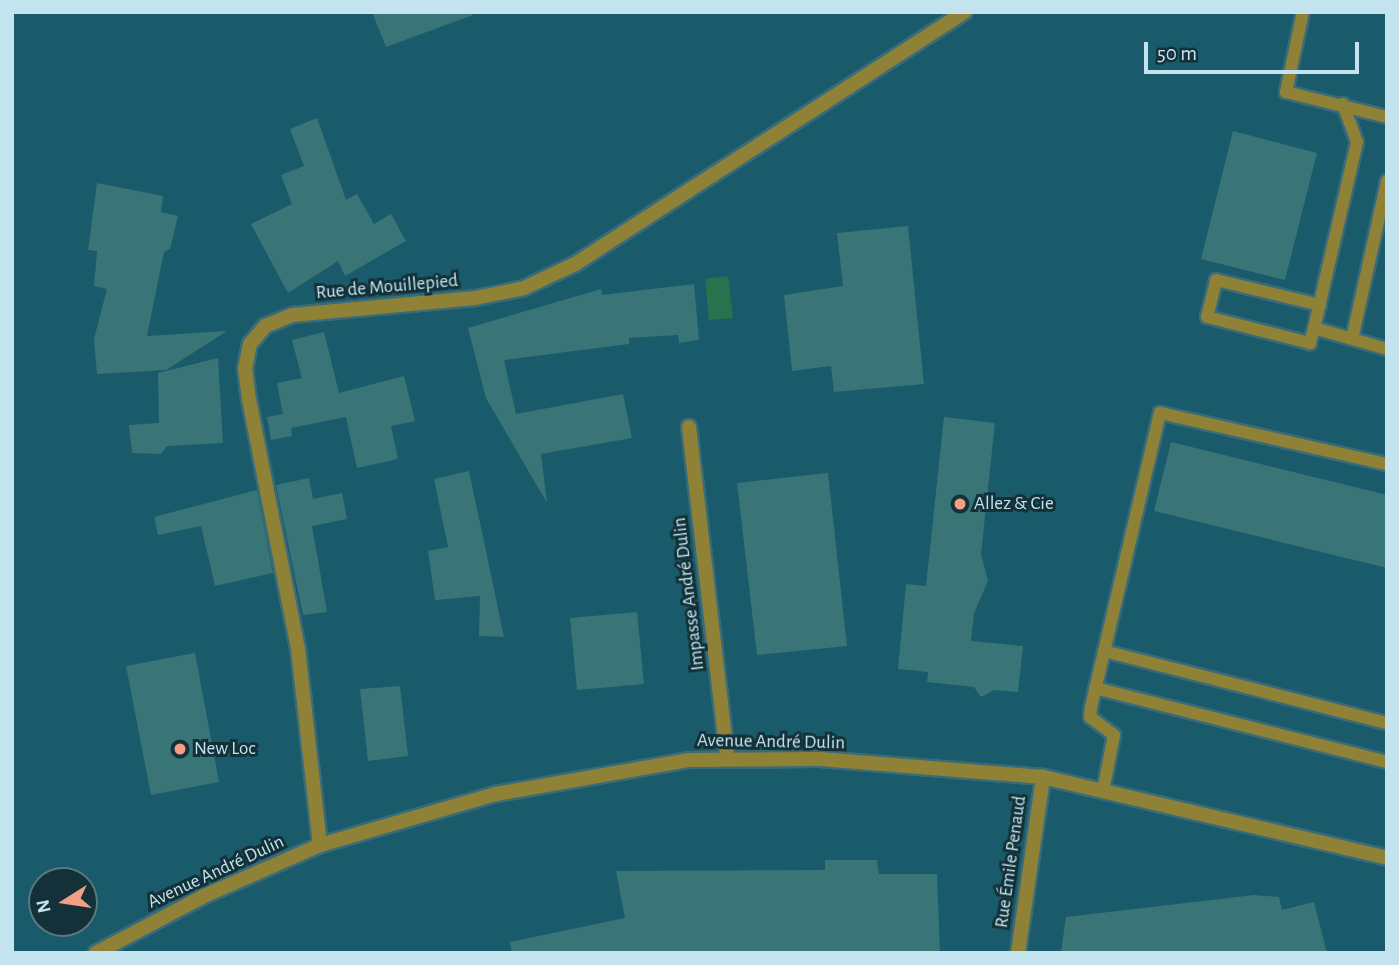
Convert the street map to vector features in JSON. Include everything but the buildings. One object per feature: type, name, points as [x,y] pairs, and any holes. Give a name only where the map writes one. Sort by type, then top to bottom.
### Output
[{"type":"street","name":"Rue de Mouillepied","points":[[320,845],[298,649],[249,400],[245,369],[250,344],[265,326],[292,315],[475,298],[524,288],[562,270],[965,12]]},
{"type":"street","name":"Impasse André Dulin","points":[[689,427],[727,757]]},
{"type":"street","name":"Avenue André Dulin","points":[[96,953],[204,896],[320,845],[496,794],[688,760],[727,757],[1043,777],[1387,858]]},
{"type":"street","name":"Rue Émile Penaud","points":[[1018,953],[1043,777]]},
{"type":"lane","points":[[1303,12],[1286,92],[1387,117]]},
{"type":"lane","points":[[1320,305],[1216,280],[1207,317],[1310,342],[1320,305],[1357,142],[1343,104]]},
{"type":"lane","points":[[1352,339],[1387,181]]},
{"type":"lane","points":[[1314,328],[1387,349]]},
{"type":"lane","points":[[1103,791],[1114,735],[1090,717],[1160,413],[1387,464]]},
{"type":"lane","points":[[1104,651],[1387,723]]},
{"type":"lane","points":[[1095,688],[1387,762]]},
{"type":"shaded area","points":[[12,12],[1387,12],[1387,953],[12,953]]},
{"type":"shaded area","points":[[728,276],[733,318],[709,320],[705,279]]},
{"type":"place","name":"Allez & Cie","points":[[960,504]]},
{"type":"place","name":"New Loc","points":[[180,749]]}]
